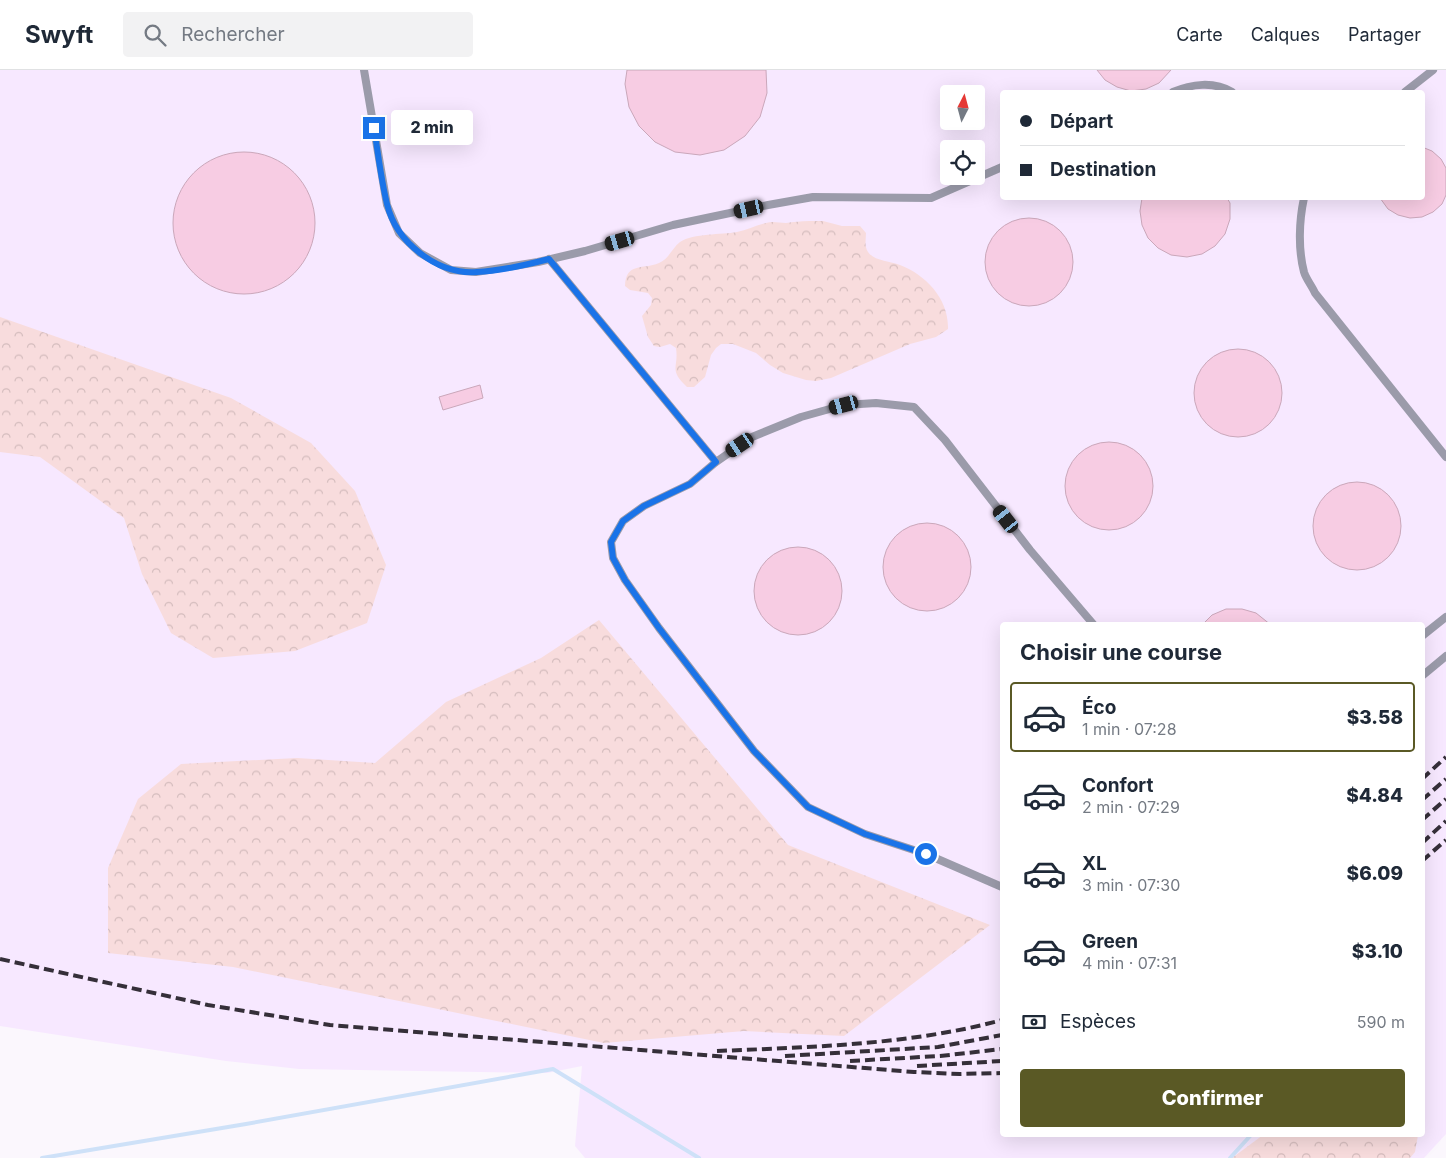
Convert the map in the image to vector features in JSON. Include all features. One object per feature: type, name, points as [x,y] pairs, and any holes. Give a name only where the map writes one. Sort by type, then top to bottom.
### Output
[{"type":"lane","points":[[364,70],[387,205],[399,233],[420,253],[451,270],[476,272],[549,259],[674,226],[804,199],[932,198],[1000,168]]},
{"type":"lane","points":[[1408,90],[1433,70]]},
{"type":"lane","points":[[1176,90],[1185,86],[1202,85],[1224,87],[1229,90]]},
{"type":"lane","points":[[1304,200],[1301,210],[1300,249],[1304,274],[1315,293],[1446,457]]},
{"type":"lane","points":[[549,259],[716,462]]},
{"type":"lane","points":[[1000,886],[926,854],[865,834],[808,807],[754,751],[659,628],[625,580],[613,558],[611,542],[623,521],[644,506],[690,484],[716,462],[752,437],[801,417],[844,405],[876,403],[914,407],[945,440],[1030,550],[1091,622]]},
{"type":"lane","points":[[1425,634],[1446,617]]},
{"type":"lane","points":[[1425,674],[1446,656]]},
{"type":"shaded area","points":[[0,70],[1446,70],[1446,1134],[1424,1158],[585,1158],[575,1146],[582,1066],[547,1073],[299,1069],[226,1061],[0,1026]]},
{"type":"green space","points":[[823,221],[842,226],[860,226],[866,233],[866,247],[871,255],[910,269],[919,275],[940,298],[945,308],[948,329],[936,337],[910,344],[831,378],[816,381],[783,373],[756,353],[733,344],[721,344],[711,355],[705,377],[694,387],[687,387],[676,372],[676,348],[670,344],[660,347],[654,346],[648,337],[642,316],[651,305],[652,298],[648,293],[630,290],[625,286],[628,273],[636,268],[659,263],[680,242],[693,237],[737,232],[769,222]]},
{"type":"green space","points":[[0,317],[231,398],[311,443],[355,491],[386,565],[367,623],[295,651],[213,658],[171,633],[142,574],[124,518],[40,457],[0,452]]},
{"type":"green space","points":[[599,620],[788,845],[990,925],[844,1036],[744,1031],[604,1043],[233,967],[108,953],[108,868],[138,799],[181,764],[297,758],[375,763],[446,702],[541,658]]},
{"type":"green space","points":[[1260,1137],[1418,1137],[1415,1152],[1410,1158],[1232,1158]]},
{"type":"building","points":[[627,70],[766,70],[767,93],[760,117],[745,136],[724,150],[700,155],[675,152],[655,142],[639,126],[629,107],[625,84]]},
{"type":"building","points":[[1097,70],[1171,70],[1159,83],[1146,89],[1128,90],[1117,87],[1105,80]]},
{"type":"building","points":[[1425,148],[1432,151],[1441,159],[1446,168],[1446,195],[1442,204],[1433,212],[1422,217],[1410,218],[1398,215],[1388,209],[1381,200],[1425,200]]},
{"type":"building","points":[[244,152],[271,158],[283,164],[294,173],[303,184],[309,196],[315,223],[309,250],[303,262],[294,273],[283,282],[271,288],[244,294],[217,288],[205,282],[194,273],[185,262],[179,250],[173,223],[179,196],[185,184],[194,173],[205,164],[217,158]]},
{"type":"building","points":[[1142,200],[1228,200],[1230,203],[1230,219],[1225,234],[1215,246],[1202,254],[1187,257],[1171,255],[1158,248],[1148,238],[1142,225],[1140,211]]},
{"type":"building","points":[[1029,218],[1046,221],[1060,231],[1070,245],[1073,262],[1070,279],[1060,293],[1046,303],[1029,306],[1012,303],[998,293],[988,279],[985,262],[988,245],[998,231],[1012,221]]},
{"type":"building","points":[[1229,349],[1247,349],[1263,356],[1275,368],[1282,384],[1282,402],[1275,418],[1263,430],[1247,437],[1229,437],[1213,430],[1201,418],[1194,402],[1194,384],[1201,368],[1213,356]]},
{"type":"building","points":[[480,385],[483,398],[443,410],[439,397]]},
{"type":"building","points":[[1109,442],[1126,445],[1134,449],[1146,461],[1150,469],[1153,486],[1150,503],[1146,511],[1134,523],[1126,527],[1109,530],[1092,527],[1084,523],[1072,511],[1068,503],[1065,486],[1068,469],[1072,461],[1084,449],[1092,445]]},
{"type":"building","points":[[1357,482],[1374,485],[1382,489],[1394,501],[1398,509],[1401,526],[1398,543],[1394,551],[1382,563],[1374,567],[1357,570],[1340,567],[1332,563],[1320,551],[1316,543],[1313,526],[1316,509],[1320,501],[1332,489],[1340,485]]},
{"type":"building","points":[[918,523],[936,523],[952,530],[964,542],[971,558],[971,576],[964,592],[952,604],[936,611],[918,611],[902,604],[890,592],[883,576],[883,558],[890,542],[902,530]]},
{"type":"building","points":[[789,547],[807,547],[823,554],[835,566],[842,582],[842,600],[835,616],[823,628],[807,635],[789,635],[773,628],[761,616],[754,600],[754,582],[761,566],[773,554]]},
{"type":"building","points":[[1226,609],[1242,609],[1256,613],[1267,622],[1205,622],[1212,615]]},
{"type":"waterway","points":[[42,1158],[246,1124],[553,1069],[699,1158]]},
{"type":"waterway","points":[[1230,1158],[1249,1137]]},
{"type":"railway","points":[[1425,776],[1446,757]]},
{"type":"railway","points":[[1425,797],[1446,779]]},
{"type":"railway","points":[[1425,817],[1446,799]]},
{"type":"railway","points":[[1425,840],[1446,821]]},
{"type":"railway","points":[[1425,858],[1446,840]]},
{"type":"railway","points":[[0,959],[208,1005],[330,1025],[914,1072],[1000,1073]]},
{"type":"railway","points":[[717,1051],[825,1046],[896,1040],[932,1035],[1000,1020]]},
{"type":"railway","points":[[785,1056],[938,1047],[1000,1035]]},
{"type":"railway","points":[[850,1061],[940,1056],[1000,1049]]},
{"type":"railway","points":[[917,1066],[1000,1061]]},
{"type":"route","points":[[374,128],[387,205],[399,233],[420,253],[451,270],[476,272],[549,259],[716,462],[690,484],[644,506],[623,521],[611,542],[613,558],[625,580],[659,628],[754,751],[808,807],[865,834],[926,854]]}]
